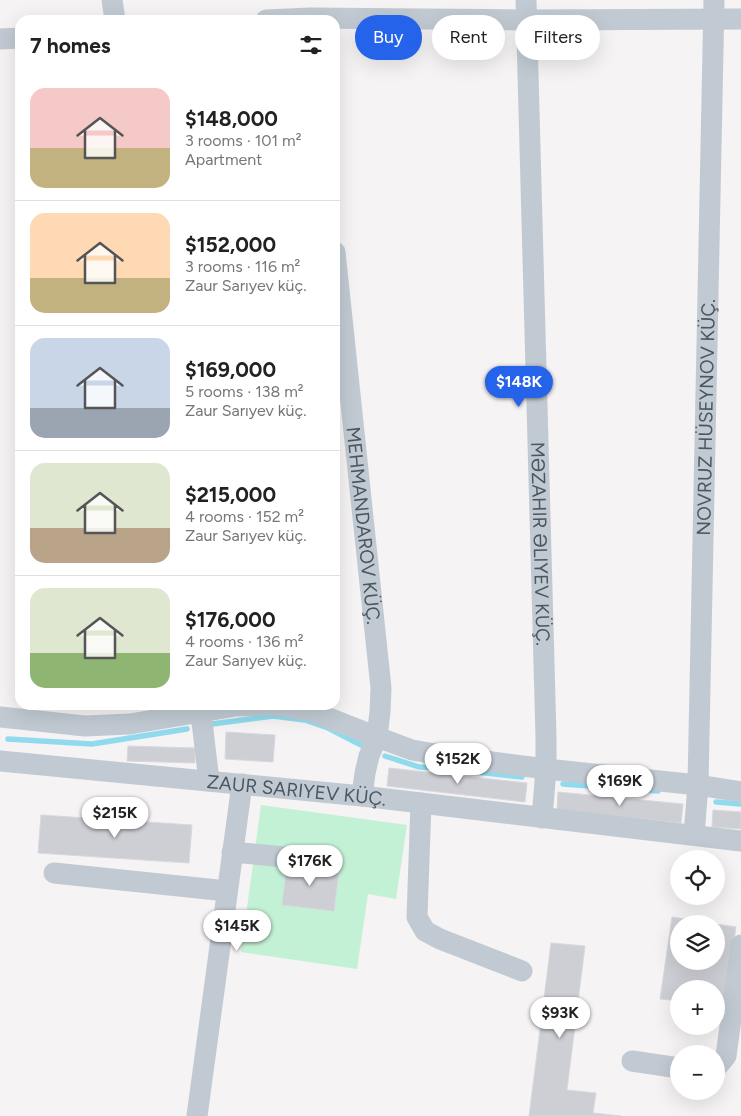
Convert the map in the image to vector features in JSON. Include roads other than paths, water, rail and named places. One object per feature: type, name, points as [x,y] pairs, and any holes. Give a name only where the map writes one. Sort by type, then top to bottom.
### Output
[{"type":"street","points":[[112,0],[114,15]]},
{"type":"street","points":[[294,15],[310,12],[714,9],[741,19]]},
{"type":"street","name":"NOVRUZ HÜSEYNOV KÜÇ.","points":[[694,835],[698,786],[714,9]]},
{"type":"street","name":"MƏZAHIR ƏLIYEV KÜÇ.","points":[[526,10],[546,718],[546,769],[542,818]]},
{"type":"street","points":[[0,39],[15,38]]},
{"type":"street","name":"MEHMANDAROV KÜÇ.","points":[[340,299],[381,688],[377,737],[369,756],[362,796]]},
{"type":"street","points":[[0,717],[85,726],[130,724],[195,710]]},
{"type":"street","points":[[200,710],[209,781]]},
{"type":"street","points":[[311,710],[412,750],[546,769],[741,792]]},
{"type":"street","points":[[0,761],[362,796],[741,841]]},
{"type":"street","points":[[197,1116],[242,784]]},
{"type":"street","points":[[421,803],[417,917],[425,931],[440,939],[522,971]]},
{"type":"street","points":[[232,852],[326,861]]},
{"type":"street","points":[[54,873],[227,891]]},
{"type":"street","points":[[725,1057],[741,944]]},
{"type":"street","points":[[632,1061],[670,1067]]},
{"type":"waterway","points":[[212,724],[273,716],[305,720],[328,728],[361,745]]},
{"type":"waterway","points":[[8,739],[92,744],[187,729]]},
{"type":"waterway","points":[[385,756],[419,767],[522,777]]},
{"type":"waterway","points":[[563,784],[658,791]]},
{"type":"waterway","points":[[716,802],[741,804]]}]
